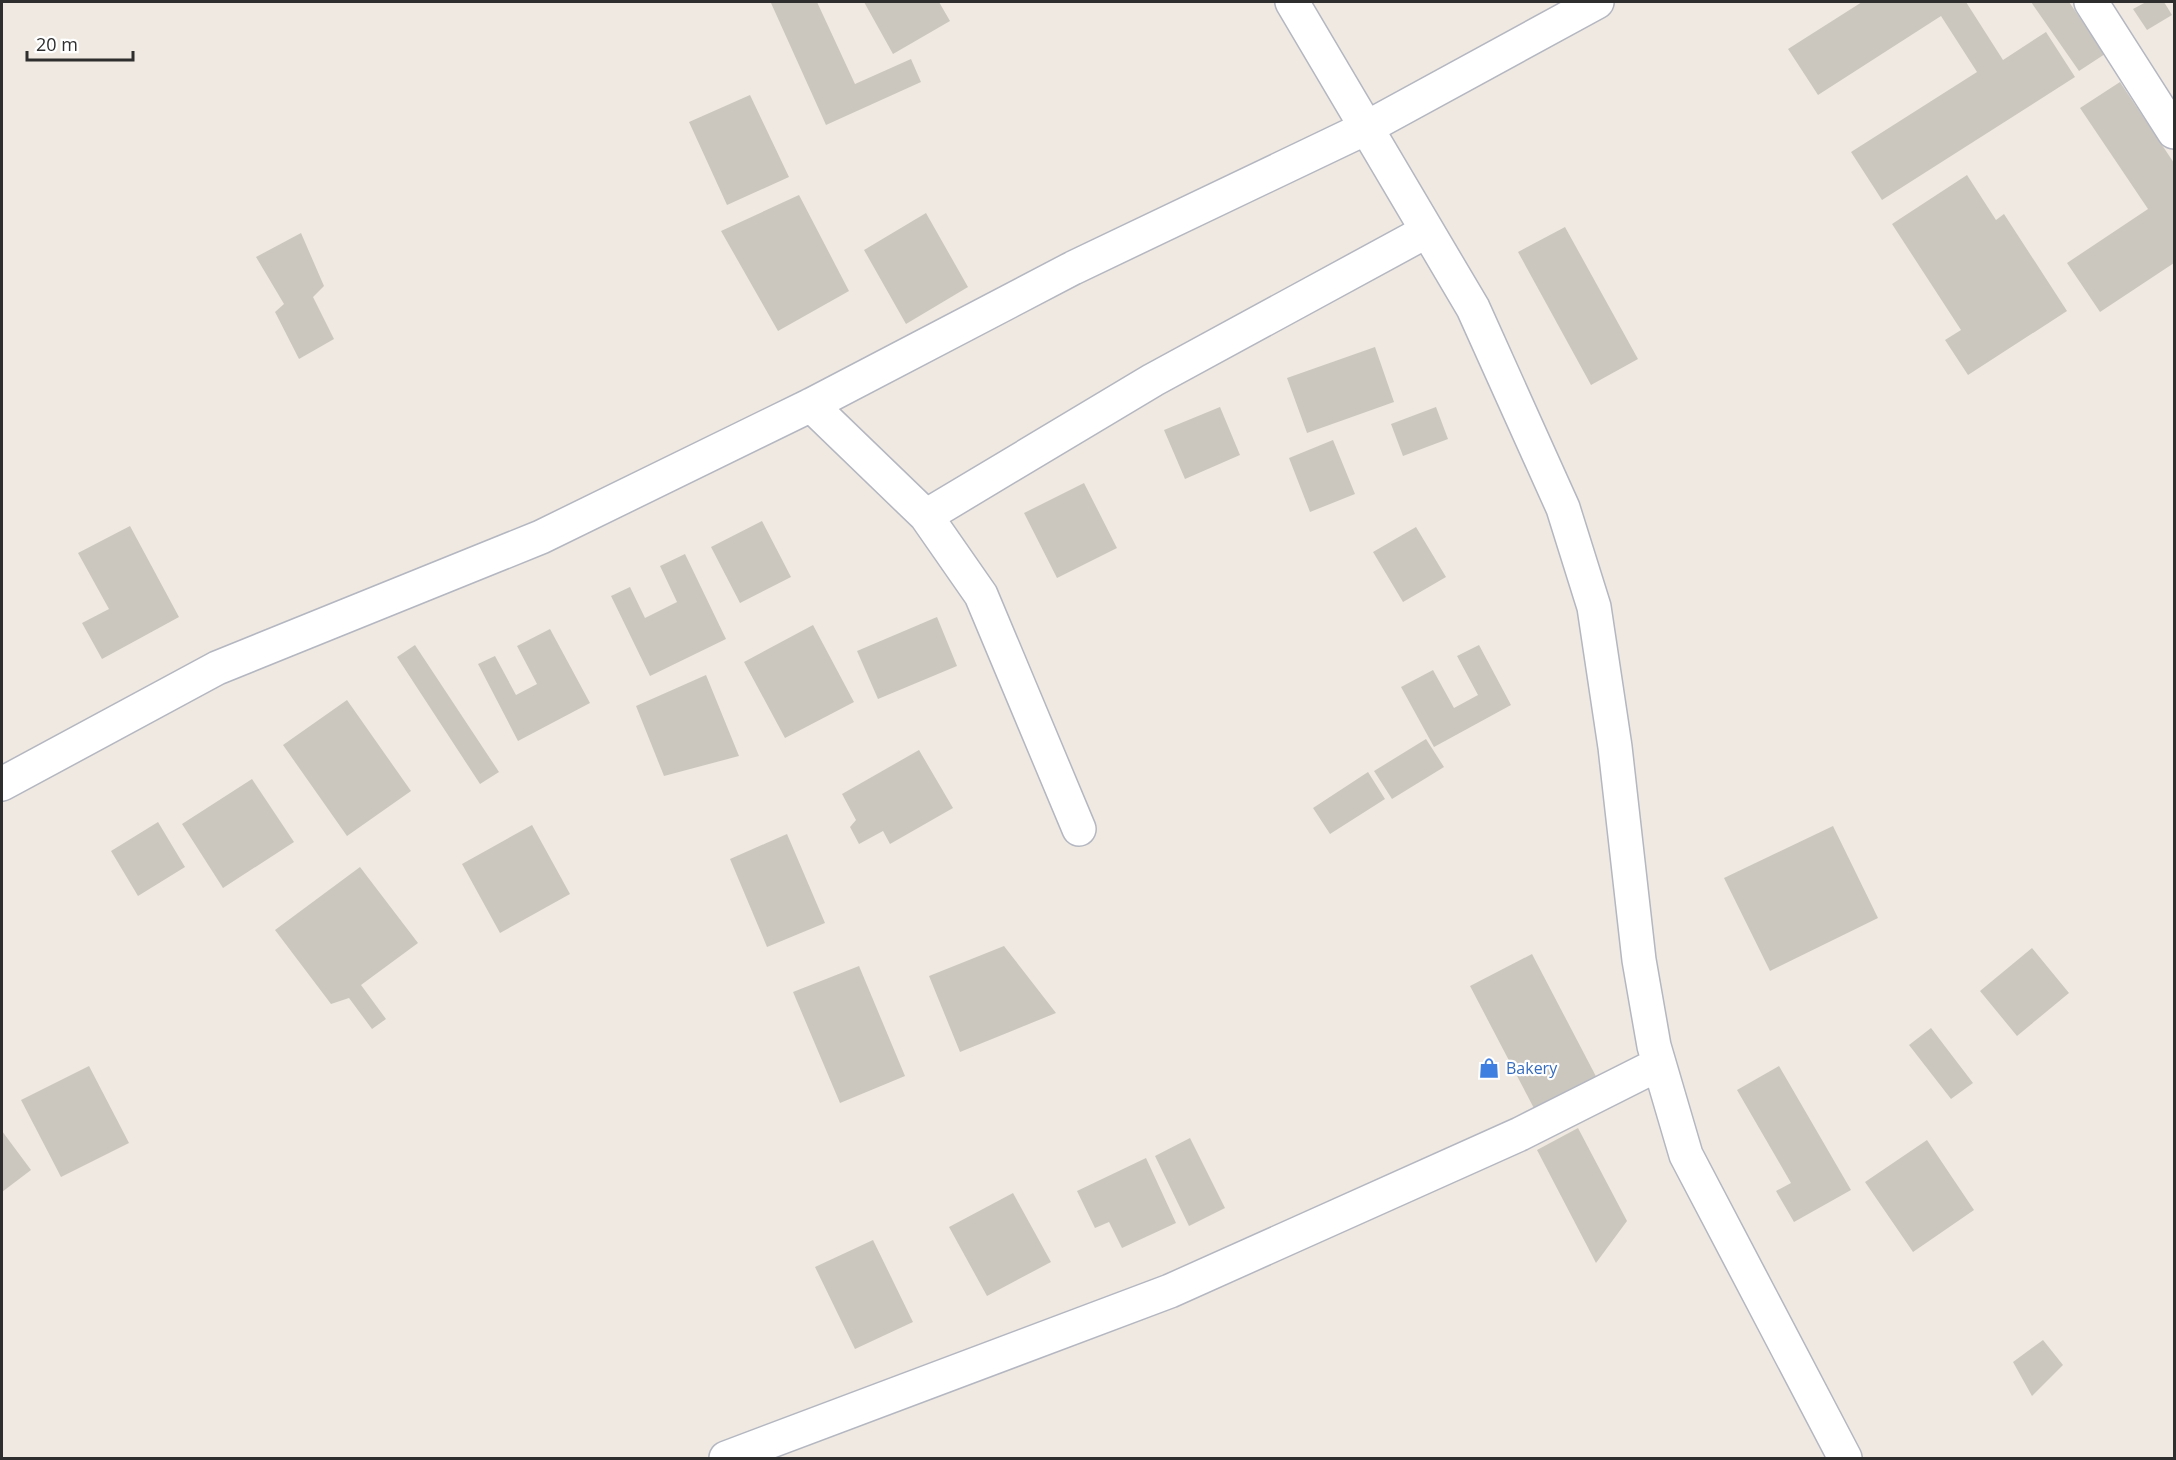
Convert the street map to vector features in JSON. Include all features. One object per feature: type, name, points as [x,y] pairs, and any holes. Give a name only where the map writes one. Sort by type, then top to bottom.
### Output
[{"type":"street","points":[[1292,2],[1473,308],[1563,508],[1594,607],[1615,747],[1639,960],[1659,1064],[1686,1155],[1845,1458]]},
{"type":"street","points":[[2,784],[217,668],[541,537],[811,405],[1073,268],[1366,128],[1597,2]]},
{"type":"street","points":[[2091,2],[2175,132]]},
{"type":"street","points":[[926,516],[1153,380],[1428,231]]},
{"type":"street","points":[[811,405],[926,516],[981,595],[1079,829]]},
{"type":"street","points":[[726,1458],[1170,1291],[1520,1134],[1659,1064]]},
{"type":"building","points":[[817,2],[855,84],[911,59],[921,82],[826,125],[771,3]]},
{"type":"building","points":[[864,2],[939,2],[950,21],[893,54]]},
{"type":"building","points":[[1862,2],[1966,2],[2003,60],[2046,32],[2075,77],[1882,200],[1851,152],[1977,72],[1941,16],[1818,95],[1788,49]]},
{"type":"building","points":[[2031,2],[2069,2],[2105,54],[2079,71]]},
{"type":"building","points":[[2146,2],[2164,2],[2172,15],[2147,30],[2133,9]]},
{"type":"building","points":[[2120,82],[2174,163],[2174,263],[2100,312],[2067,263],[2148,209],[2080,108]]},
{"type":"building","points":[[750,95],[789,177],[727,205],[689,122]]},
{"type":"building","points":[[1967,175],[1996,220],[2004,214],[2067,311],[1968,375],[1945,340],[1961,330],[1892,224]]},
{"type":"building","points":[[799,195],[849,291],[778,331],[721,231]]},
{"type":"building","points":[[926,213],[968,287],[906,324],[864,250]]},
{"type":"building","points":[[1565,227],[1638,359],[1591,385],[1518,252]]},
{"type":"building","points":[[301,233],[324,286],[313,297],[334,339],[299,359],[275,312],[284,304],[256,257]]},
{"type":"building","points":[[1375,347],[1394,402],[1307,433],[1287,378]]},
{"type":"building","points":[[1220,407],[1240,455],[1185,479],[1164,430]]},
{"type":"building","points":[[1436,407],[1448,439],[1403,456],[1391,424]]},
{"type":"building","points":[[1333,440],[1355,494],[1310,512],[1289,458]]},
{"type":"building","points":[[1084,483],[1117,548],[1057,578],[1024,513]]},
{"type":"building","points":[[762,521],[791,577],[740,603],[711,547]]},
{"type":"building","points":[[130,526],[179,617],[102,659],[82,623],[109,609],[78,553]]},
{"type":"building","points":[[1416,527],[1446,577],[1403,602],[1373,552]]},
{"type":"building","points":[[685,554],[726,639],[650,676],[611,596],[630,587],[645,618],[677,602],[660,566]]},
{"type":"building","points":[[937,617],[957,666],[878,699],[857,651]]},
{"type":"building","points":[[813,625],[854,702],[785,738],[744,662]]},
{"type":"building","points":[[550,629],[590,703],[518,741],[478,664],[495,656],[516,695],[537,684],[517,646]]},
{"type":"building","points":[[415,645],[499,772],[480,784],[397,657]]},
{"type":"building","points":[[1479,645],[1511,705],[1434,747],[1401,687],[1433,670],[1454,708],[1478,695],[1457,656]]},
{"type":"building","points":[[706,675],[739,756],[664,776],[636,706]]},
{"type":"building","points":[[347,700],[411,791],[347,836],[283,745]]},
{"type":"building","points":[[1426,739],[1444,767],[1392,799],[1374,771]]},
{"type":"building","points":[[919,750],[953,808],[890,844],[883,831],[859,844],[850,827],[856,820],[842,794]]},
{"type":"building","points":[[1368,772],[1385,799],[1330,834],[1313,808]]},
{"type":"building","points":[[252,779],[294,842],[223,888],[182,824]]},
{"type":"building","points":[[158,822],[185,867],[138,896],[111,851]]},
{"type":"building","points":[[532,825],[570,894],[500,933],[462,864]]},
{"type":"building","points":[[1833,826],[1878,918],[1770,971],[1724,878]]},
{"type":"building","points":[[787,834],[825,923],[767,947],[730,859]]},
{"type":"building","points":[[360,867],[418,943],[361,985],[386,1019],[372,1029],[349,998],[331,1004],[275,930]]},
{"type":"building","points":[[1004,946],[1056,1013],[960,1052],[929,976]]},
{"type":"building","points":[[2032,948],[2069,993],[2017,1036],[1980,991]]},
{"type":"building","points":[[1532,954],[1600,1084],[1538,1116],[1470,986]]},
{"type":"building","points":[[859,966],[905,1076],[840,1103],[793,992]]},
{"type":"building","points":[[1931,1028],[1973,1083],[1951,1099],[1909,1045]]},
{"type":"building","points":[[89,1066],[129,1143],[61,1177],[21,1100]]},
{"type":"building","points":[[1779,1066],[1851,1190],[1794,1222],[1776,1191],[1791,1183],[1737,1090]]},
{"type":"building","points":[[1578,1128],[1627,1221],[1596,1263],[1537,1150]]},
{"type":"building","points":[[2,1131],[31,1170],[2,1192]]},
{"type":"building","points":[[1190,1138],[1225,1208],[1189,1226],[1155,1156]]},
{"type":"building","points":[[1927,1140],[1974,1210],[1913,1252],[1865,1182]]},
{"type":"building","points":[[1146,1158],[1176,1223],[1122,1248],[1109,1222],[1095,1228],[1077,1191]]},
{"type":"building","points":[[1013,1193],[1051,1262],[987,1296],[949,1227]]},
{"type":"building","points":[[873,1240],[913,1322],[855,1349],[815,1267]]},
{"type":"building","points":[[2043,1340],[2063,1365],[2032,1396],[2013,1362]]},
{"type":"place","name":"Bakery","points":[[1489,1068]]}]
